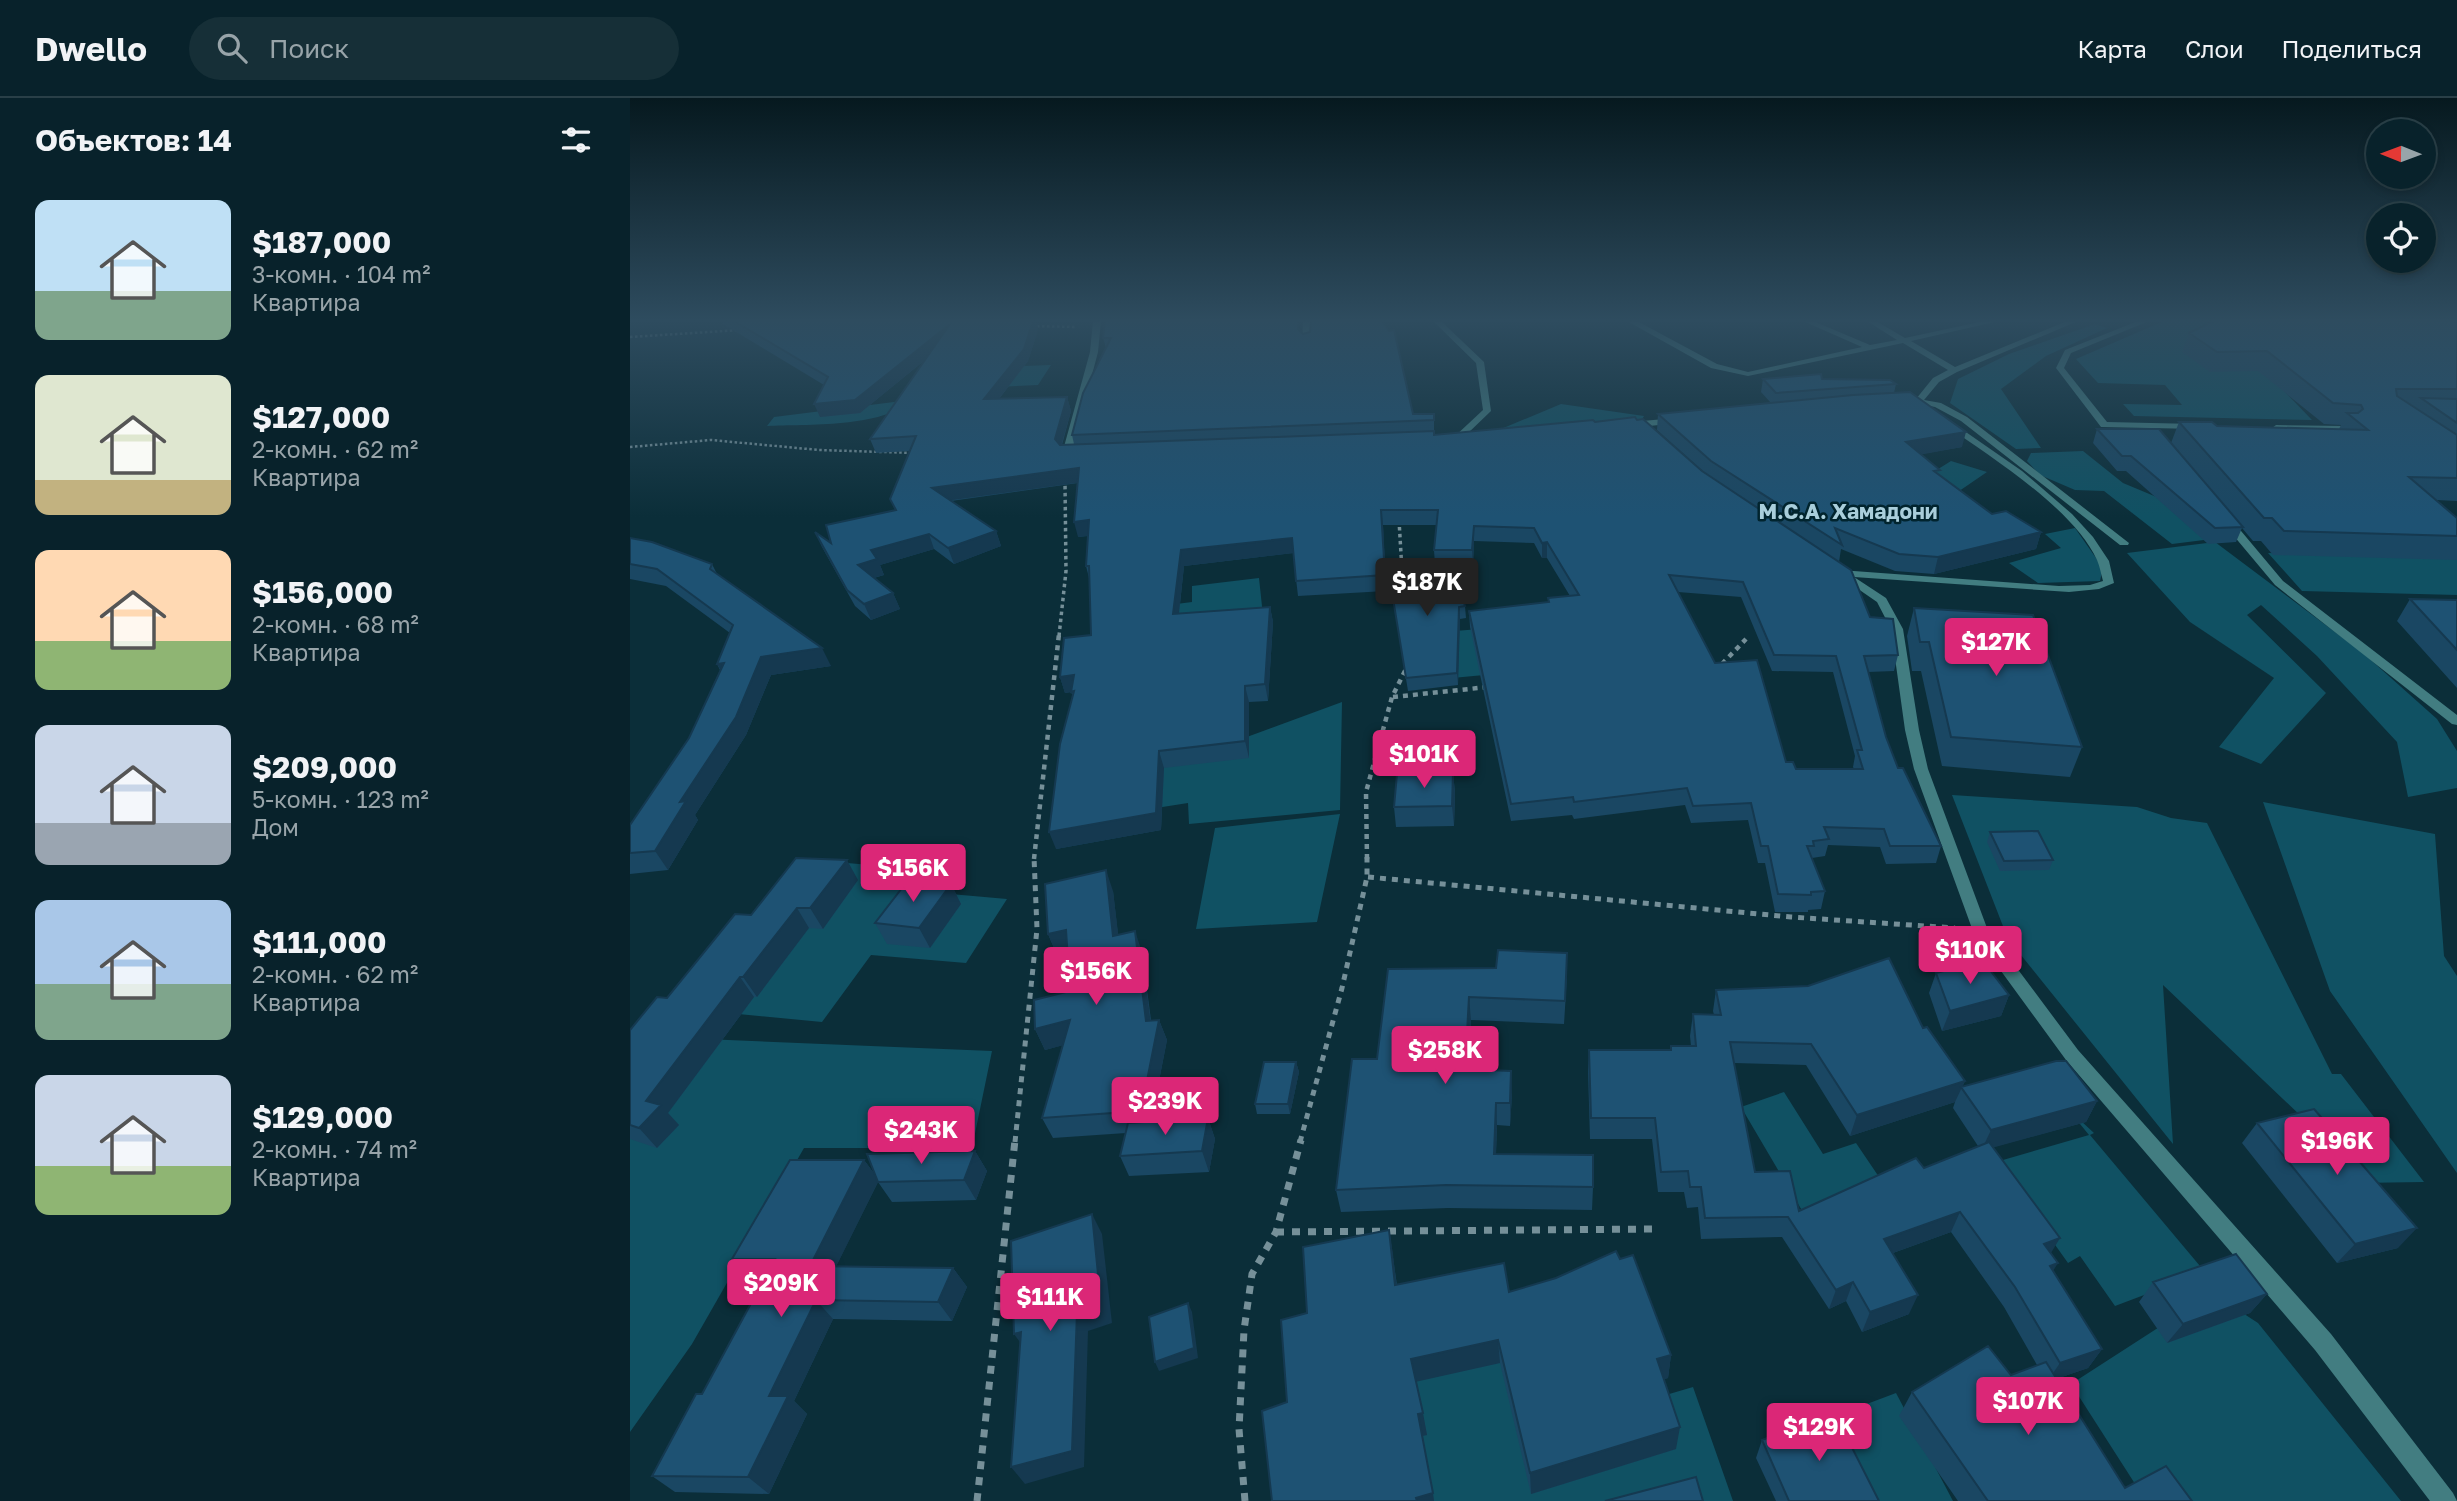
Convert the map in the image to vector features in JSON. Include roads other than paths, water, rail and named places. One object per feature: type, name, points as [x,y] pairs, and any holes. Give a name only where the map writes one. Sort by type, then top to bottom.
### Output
[{"type":"lane","points":[[1081,453],[1067,454],[1085,386]]},
{"type":"lane","points":[[1481,436],[1452,438],[1487,411],[1483,386]]},
{"type":"lane","points":[[1919,401],[1931,386]]},
{"type":"lane","points":[[2074,386],[2104,425],[2201,427]]},
{"type":"lane","points":[[1919,401],[2057,503],[2099,554],[2108,571],[2109,583],[2078,589],[2003,586],[1834,569],[1882,600],[1897,629],[1912,730],[1921,769],[1980,930],[2072,1055],[2323,1342],[2445,1501]]},
{"type":"lane","points":[[1905,402],[1919,401],[1938,405],[1964,419],[2124,543]]},
{"type":"lane","points":[[1629,425],[1683,420]]},
{"type":"lane","points":[[1642,424],[1660,440]]},
{"type":"lane","points":[[2148,426],[2157,437]]},
{"type":"lane","points":[[2267,428],[2346,429]]},
{"type":"lane","points":[[2218,510],[2279,583],[2457,721]]},
{"type":"district","name":"М.С.А. Хамадони","points":[[1848,511]]}]
